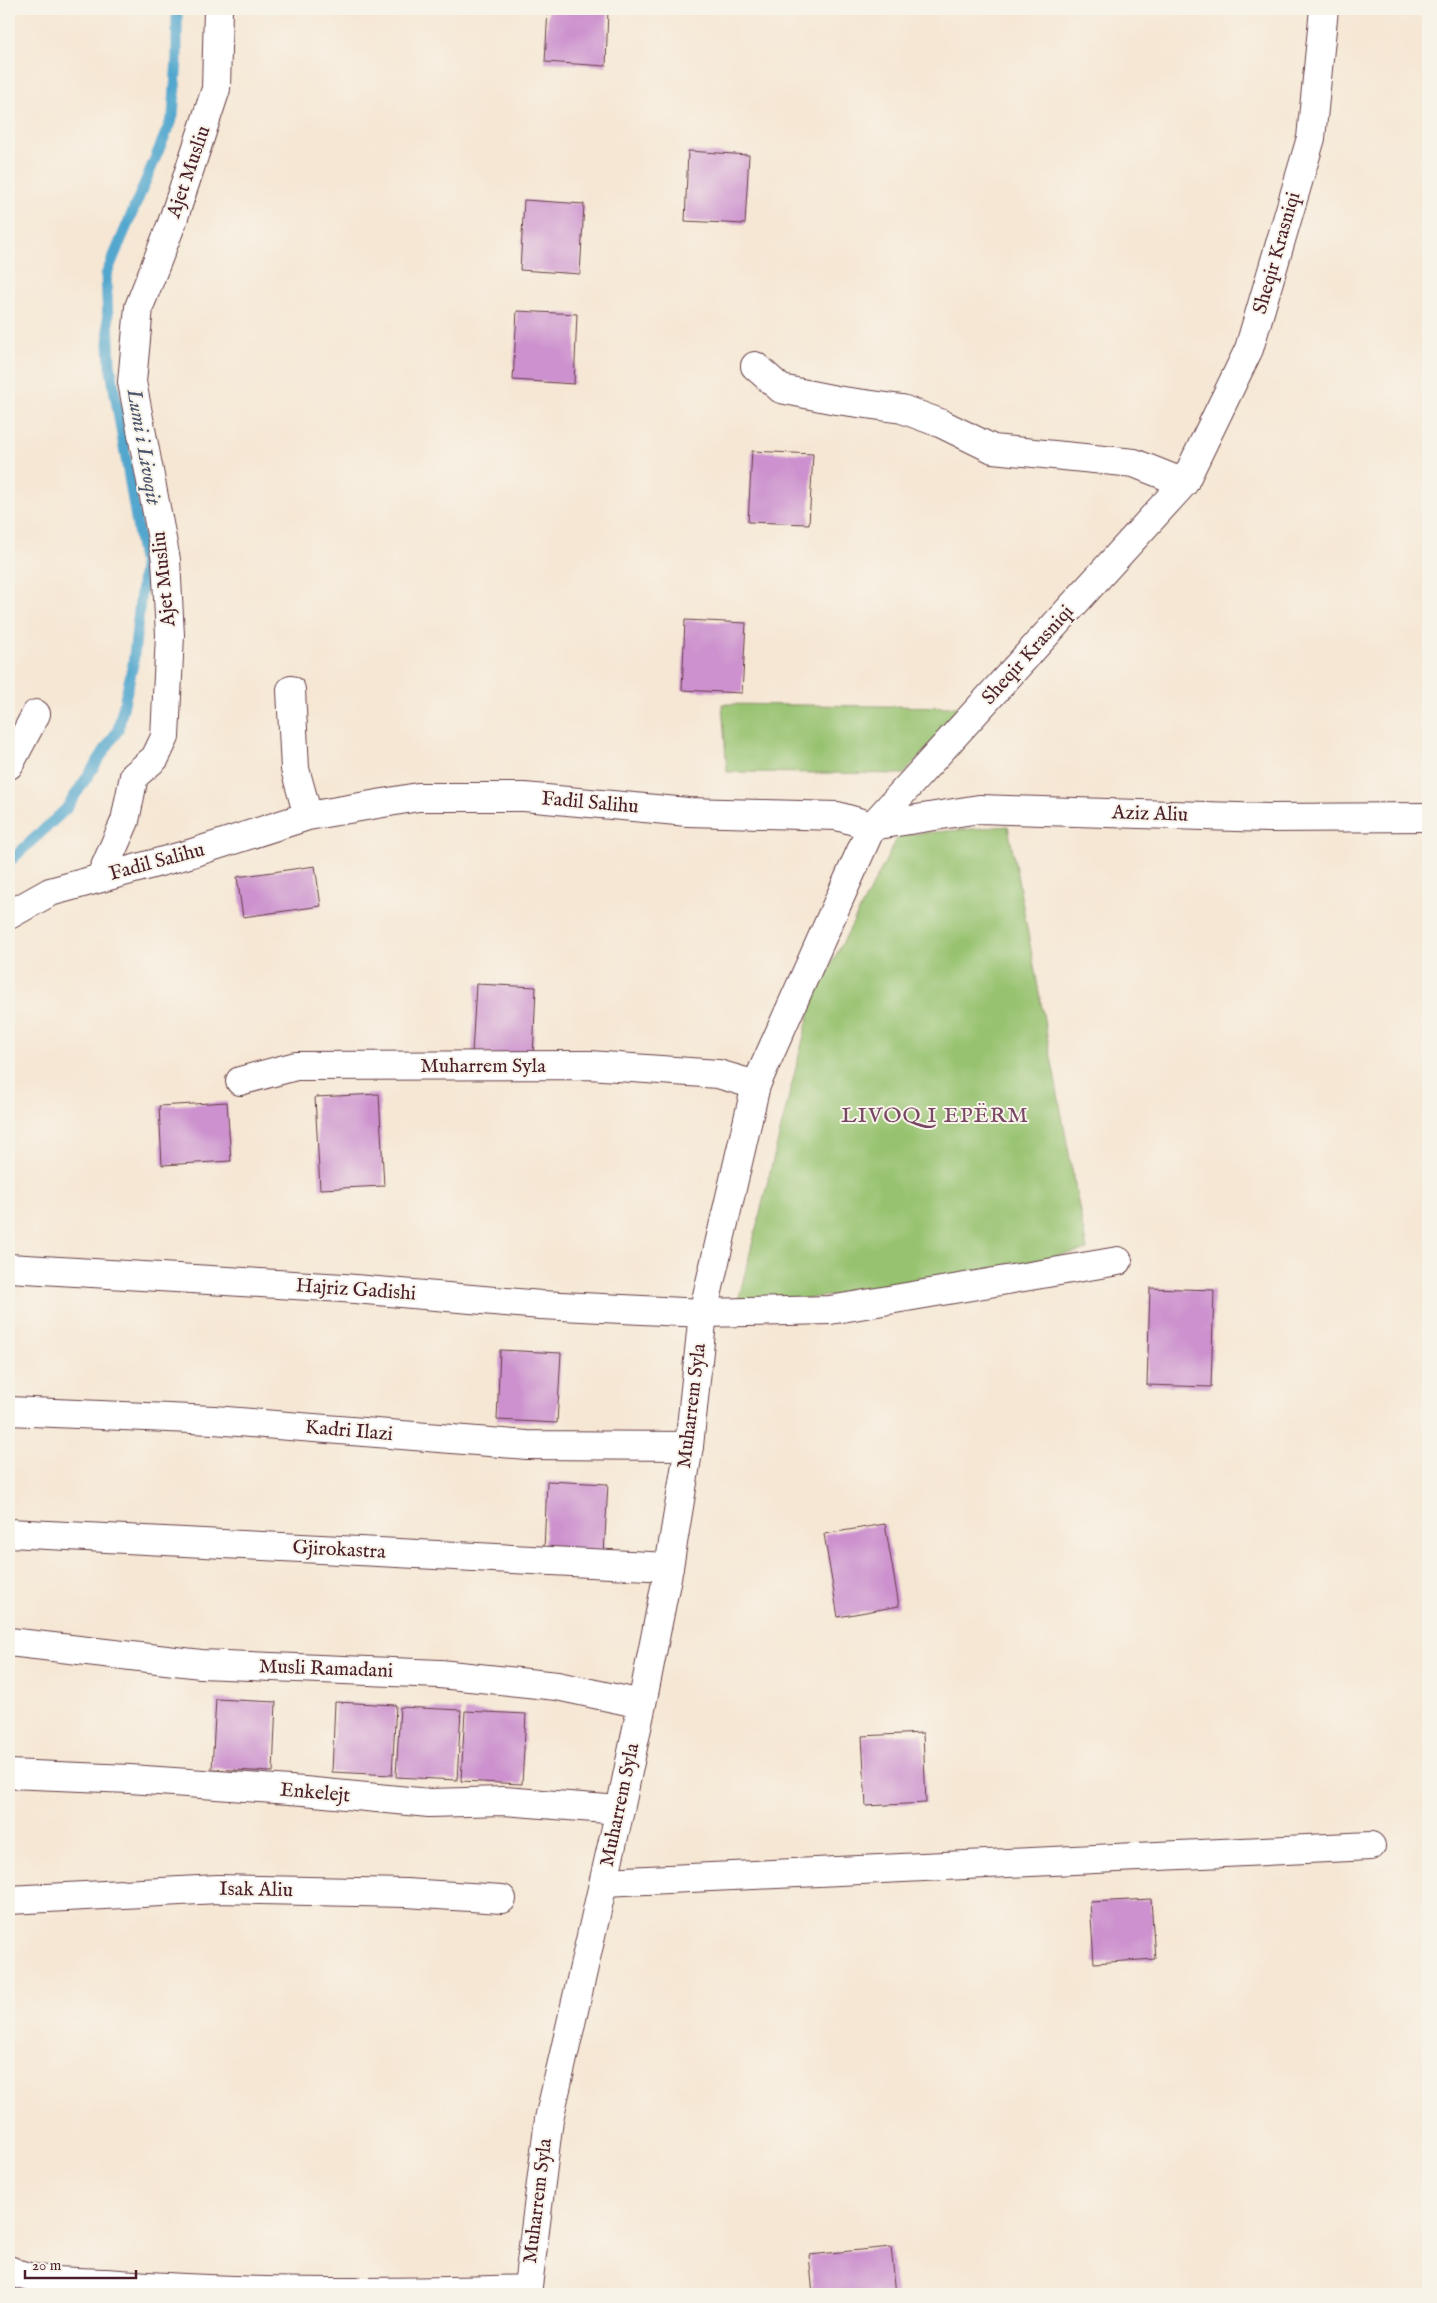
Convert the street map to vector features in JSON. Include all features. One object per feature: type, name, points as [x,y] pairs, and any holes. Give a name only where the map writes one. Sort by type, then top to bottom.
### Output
[{"type":"street","name":"Ajet Musliu","points":[[100,878],[125,820],[134,776],[155,758],[165,737],[170,635],[166,560],[132,382],[139,307],[172,223],[216,89],[218,9]]},
{"type":"street","name":"Sheqir Krasniqi","points":[[872,826],[1184,483],[1252,340],[1311,138],[1324,9]]},
{"type":"street","points":[[755,366],[781,389],[836,400],[902,409],[940,423],[994,449],[1134,463],[1184,483]]},
{"type":"street","points":[[291,690],[295,769],[308,816]]},
{"type":"street","points":[[9,765],[36,714]]},
{"type":"street","name":"Fadil Salihu","points":[[9,915],[50,892],[189,854],[308,816],[418,797],[524,797],[688,812],[837,816],[872,826]]},
{"type":"street","name":"Aziz Aliu","points":[[872,826],[979,809],[1269,818],[1428,817]]},
{"type":"street","name":"Muharrem Syla","points":[[526,2292],[548,2119],[604,1882],[642,1704],[669,1567],[689,1446],[703,1313],[756,1085],[872,826]]},
{"type":"street","name":"Muharrem Syla","points":[[240,1080],[296,1066],[589,1065],[718,1074],[756,1085]]},
{"type":"street","points":[[703,1313],[830,1310],[1118,1262]]},
{"type":"street","name":"Hajriz Gadishi","points":[[9,1268],[343,1288],[541,1305],[703,1313]]},
{"type":"street","name":"Kadri Ilazi","points":[[9,1411],[214,1420],[527,1445],[689,1446]]},
{"type":"street","name":"Gjirokastra","points":[[9,1533],[669,1567]]},
{"type":"street","name":"Musli Ramadani","points":[[9,1642],[200,1664],[440,1674],[557,1686],[642,1704]]},
{"type":"street","name":"Enkelejt","points":[[9,1774],[130,1779],[304,1791],[429,1803],[504,1801],[620,1810]]},
{"type":"street","points":[[604,1882],[1372,1846]]},
{"type":"street","name":"Isak Aliu","points":[[9,1900],[218,1889],[406,1893],[502,1899]]},
{"type":"street","points":[[9,2270],[44,2280],[174,2289],[423,2293],[526,2292]]},
{"type":"green space","points":[[722,704],[963,707],[904,774],[727,772]]},
{"type":"green space","points":[[1008,826],[1087,1250],[872,1292],[737,1305],[813,999],[899,835]]},
{"type":"building","points":[[548,9],[608,9],[606,66],[545,62]]},
{"type":"building","points":[[688,151],[749,155],[745,224],[685,221]]},
{"type":"building","points":[[524,200],[584,204],[580,274],[520,270]]},
{"type":"building","points":[[517,311],[577,314],[574,384],[513,380]]},
{"type":"building","points":[[752,451],[813,454],[809,524],[748,522]]},
{"type":"building","points":[[685,620],[746,623],[742,693],[682,690]]},
{"type":"building","points":[[315,866],[321,906],[243,917],[237,877]]},
{"type":"building","points":[[476,984],[536,987],[533,1057],[472,1054]]},
{"type":"building","points":[[379,1094],[384,1186],[320,1189],[315,1097]]},
{"type":"building","points":[[227,1102],[231,1161],[162,1165],[159,1106]]},
{"type":"building","points":[[1150,1288],[1214,1290],[1211,1387],[1147,1385]]},
{"type":"building","points":[[500,1350],[561,1353],[557,1423],[497,1420]]},
{"type":"building","points":[[547,1481],[608,1484],[604,1554],[544,1550]]},
{"type":"building","points":[[885,1524],[899,1606],[838,1617],[824,1534]]},
{"type":"building","points":[[216,1699],[276,1702],[273,1772],[212,1769]]},
{"type":"building","points":[[335,1702],[396,1705],[392,1775],[332,1772]]},
{"type":"building","points":[[400,1707],[461,1710],[457,1780],[396,1777]]},
{"type":"building","points":[[465,1711],[526,1714],[522,1784],[461,1781]]},
{"type":"building","points":[[923,1733],[926,1803],[866,1806],[862,1736]]},
{"type":"building","points":[[1151,1899],[1155,1959],[1094,1963],[1090,1902]]},
{"type":"building","points":[[891,2247],[896,2294],[813,2294],[809,2255]]},
{"type":"waterway","name":"Lumi i Livoqit","points":[[9,862],[66,809],[118,730],[133,664],[144,566],[110,364],[106,275],[173,116],[177,59],[177,9]]},
{"type":"district","name":"LIVOQ I EPËRM","points":[[935,1116]]}]
